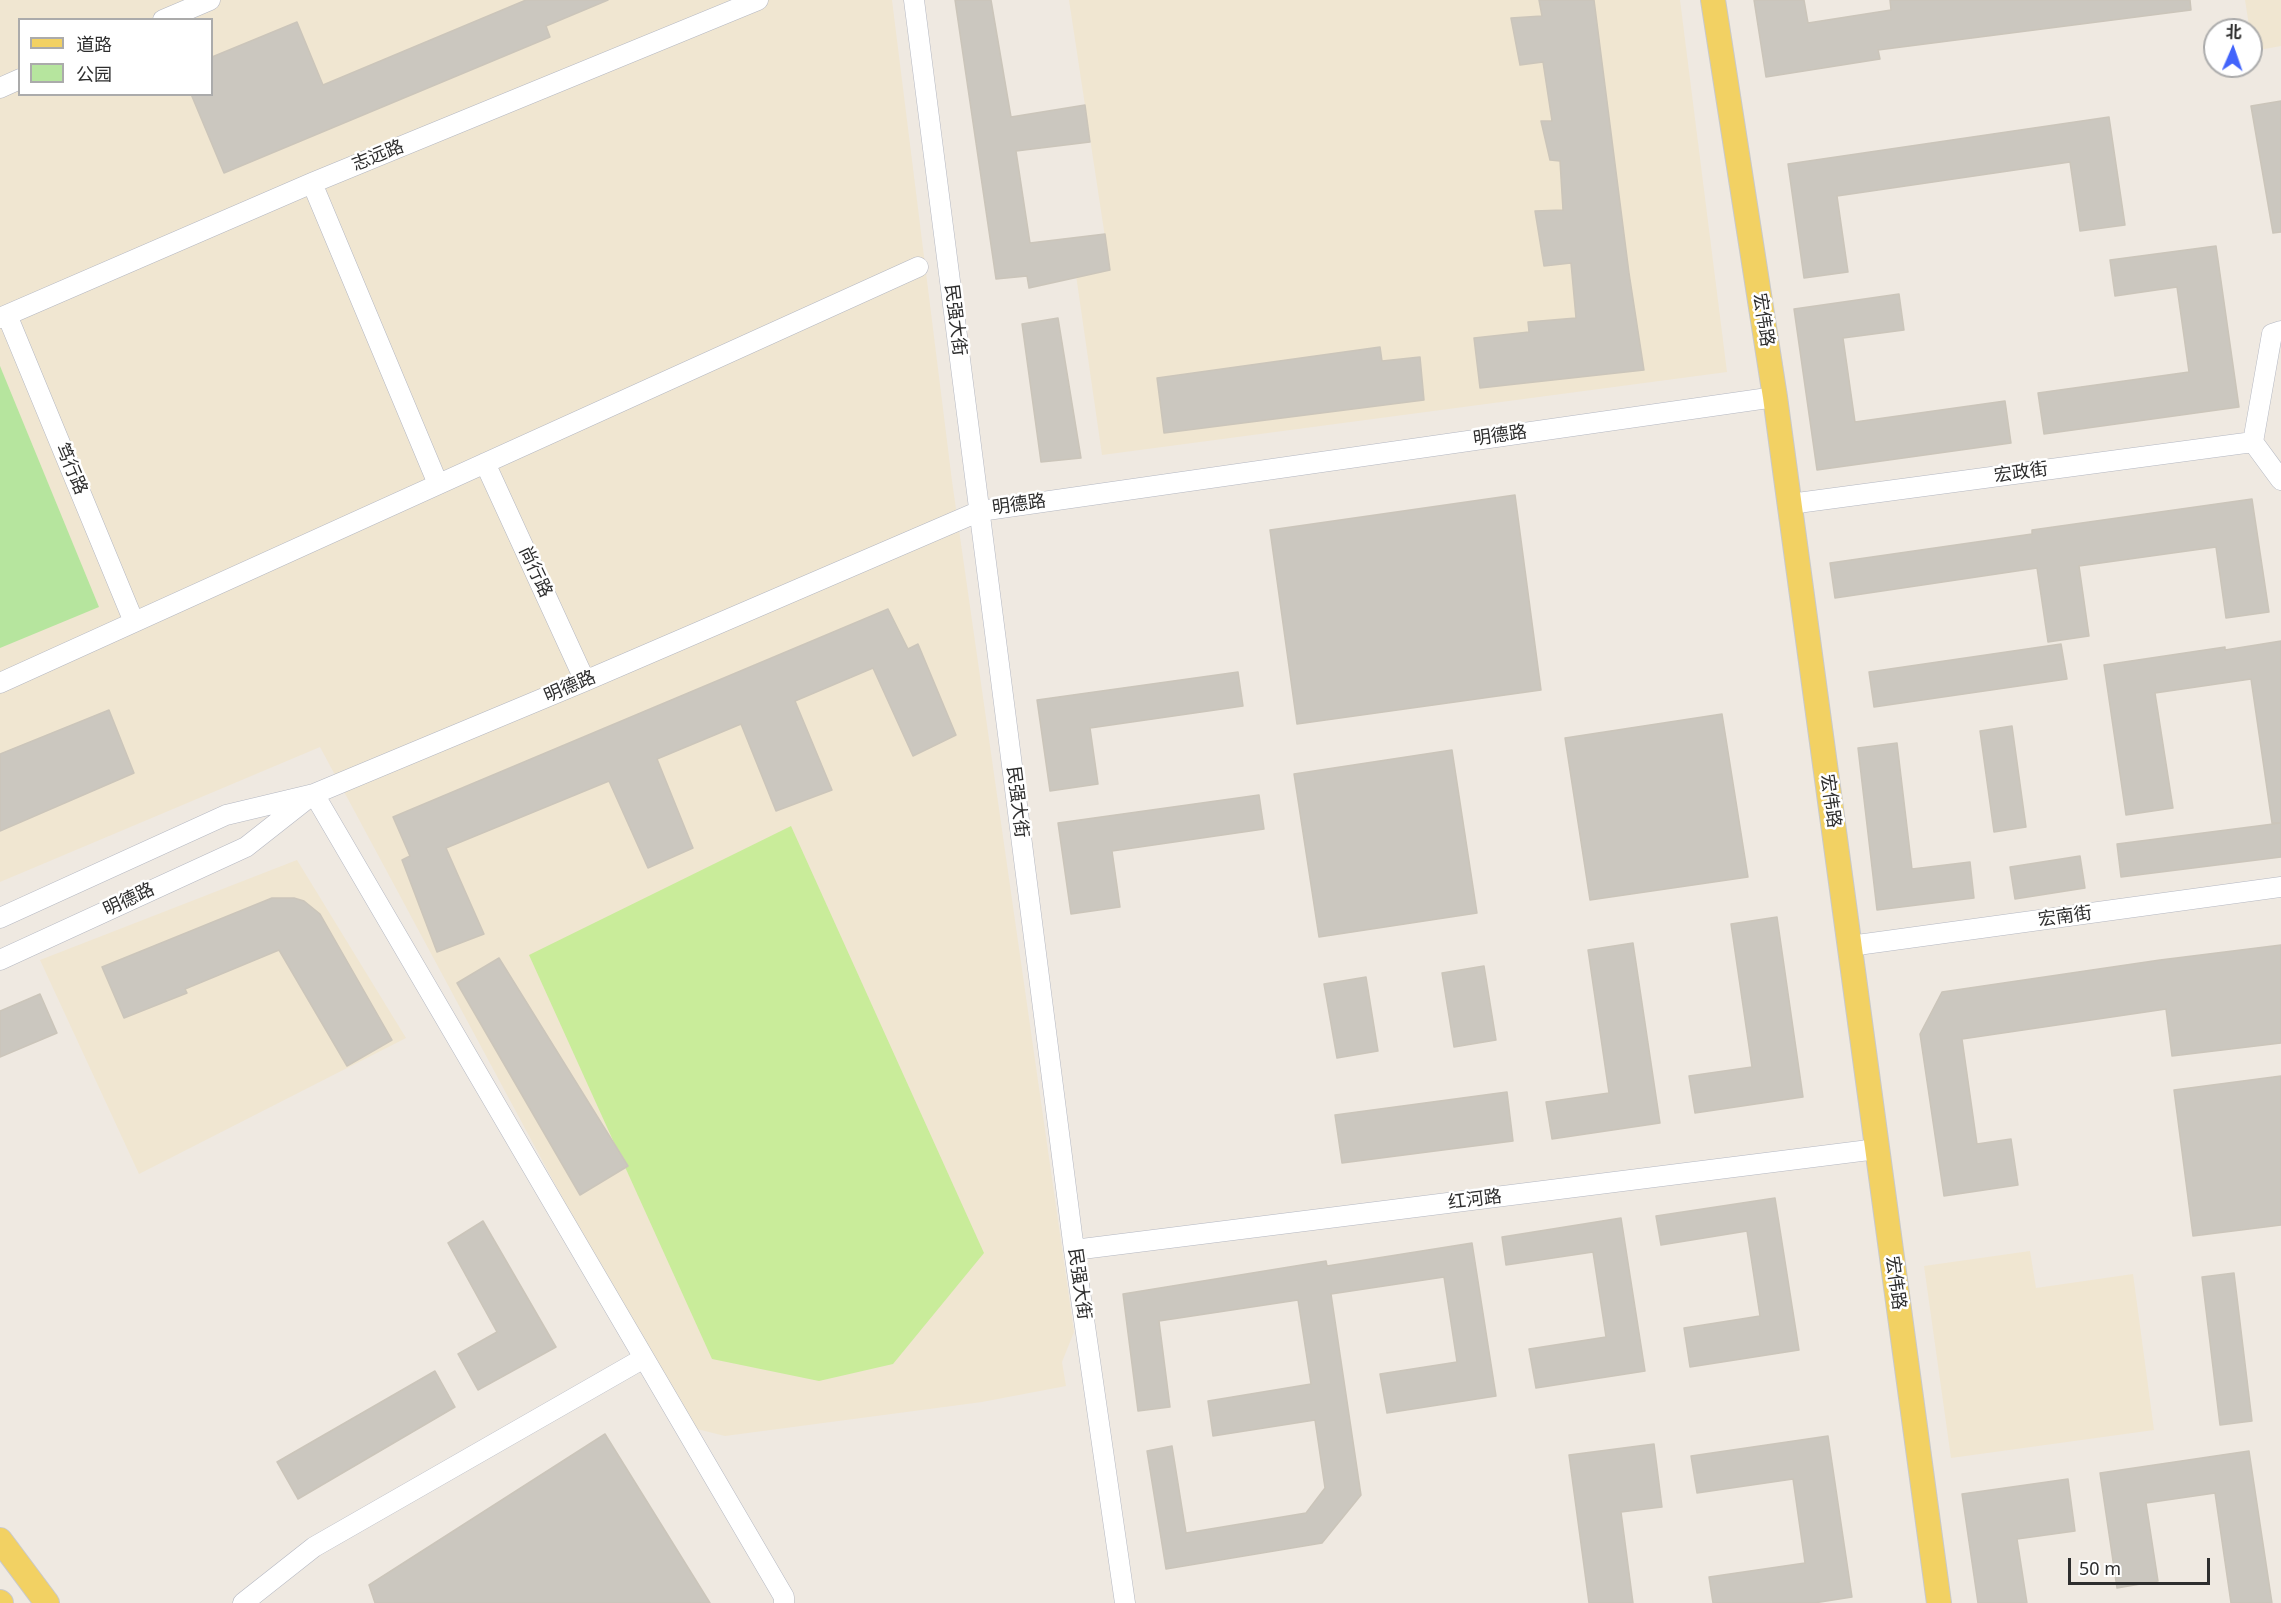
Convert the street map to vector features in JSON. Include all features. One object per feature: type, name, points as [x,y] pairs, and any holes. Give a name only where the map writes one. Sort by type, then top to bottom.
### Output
[{"type":"main road","name":"宏伟路","points":[[1713,0],[1775,397],[1939,1603]]},
{"type":"main road","points":[[0,1540],[47,1603]]},
{"type":"street","points":[[168,18],[210,0]]},
{"type":"street","name":"志远路","points":[[4,317],[312,183],[758,0]]},
{"type":"street","name":"民强大街","points":[[914,0],[1074,1250],[1125,1603]]},
{"type":"street","points":[[0,88],[18,81]]},
{"type":"street","points":[[312,183],[438,484]]},
{"type":"street","points":[[0,683],[918,267]]},
{"type":"street","name":"笃行路","points":[[4,317],[134,622]]},
{"type":"street","points":[[2281,331],[2272,334],[2253,442],[2281,480]]},
{"type":"street","name":"明德路","points":[[0,918],[226,815],[314,794],[585,681],[980,511],[1775,397]]},
{"type":"street","name":"宏政街","points":[[1790,504],[2253,442]]},
{"type":"street","name":"尚行路","points":[[485,463],[585,681]]},
{"type":"street","points":[[314,794],[784,1597],[784,1603]]},
{"type":"street","name":"明德路","points":[[0,960],[246,847],[314,794]]},
{"type":"street","name":"宏南街","points":[[1850,946],[2281,887]]},
{"type":"street","name":"红河路","points":[[1074,1250],[1877,1149]]},
{"type":"street","points":[[243,1603],[314,1548],[644,1358]]},
{"type":"shaded area","points":[[0,0],[892,0],[952,481],[1074,1332],[1062,1362],[1066,1386],[982,1402],[725,1436],[685,1426],[320,747],[0,882]]},
{"type":"shaded area","points":[[1069,0],[1680,0],[1727,372],[1102,455],[1076,275],[1110,270]]},
{"type":"shaded area","points":[[2245,0],[2281,0],[2281,46],[2263,49],[2263,18],[2248,18]]},
{"type":"shaded area","points":[[297,860],[406,1038],[139,1174],[40,960]]},
{"type":"shaded area","points":[[2030,1251],[2036,1288],[2133,1274],[2154,1430],[1951,1458],[1924,1266]]},
{"type":"green space","points":[[0,366],[99,607],[0,648]]},
{"type":"green space","points":[[791,826],[984,1253],[893,1364],[819,1381],[712,1359],[529,955]]},
{"type":"building","points":[[526,0],[608,0],[546,26],[550,37],[224,173],[192,96],[213,96],[213,57],[297,22],[323,85]]},
{"type":"building","points":[[955,0],[991,0],[1011,117],[1085,105],[1090,142],[1016,151],[1030,243],[1105,234],[1110,270],[1029,288],[1027,276],[996,279]]},
{"type":"building","points":[[1539,0],[1594,0],[1629,273],[1644,370],[1480,388],[1474,338],[1529,332],[1528,322],[1576,318],[1571,263],[1544,266],[1535,211],[1563,210],[1560,161],[1550,160],[1541,121],[1552,121],[1543,62],[1520,65],[1511,18],[1542,16]]},
{"type":"building","points":[[1754,0],[1804,0],[1808,23],[1891,10],[1890,0],[2190,0],[2191,10],[1878,50],[1880,59],[1766,77]]},
{"type":"building","points":[[2281,101],[2281,232],[2273,233],[2251,106]]},
{"type":"building","points":[[2109,117],[2125,225],[2080,231],[2070,162],[1837,196],[1848,272],[1804,278],[1788,164]]},
{"type":"building","points":[[2216,246],[2239,407],[2044,434],[2038,393],[2189,372],[2177,287],[2115,296],[2110,260]]},
{"type":"building","points":[[1899,294],[1904,330],[1843,338],[1855,422],[2005,401],[2011,443],[1817,470],[1794,309]]},
{"type":"building","points":[[1058,318],[1081,458],[1041,462],[1022,324]]},
{"type":"building","points":[[1380,347],[1382,361],[1420,357],[1424,400],[1164,433],[1157,378]]},
{"type":"building","points":[[1515,495],[1541,690],[1297,724],[1270,530]]},
{"type":"building","points":[[2252,499],[2269,612],[2226,618],[2216,547],[2079,566],[2089,636],[2048,642],[2037,568],[1835,598],[1830,563],[2032,534],[2032,530]]},
{"type":"building","points":[[888,609],[908,649],[918,644],[956,735],[913,756],[873,668],[795,701],[832,790],[776,811],[741,724],[657,759],[693,848],[648,868],[609,781],[446,848],[484,934],[437,952],[402,860],[410,856],[393,817]]},
{"type":"building","points":[[2281,641],[2281,823],[2272,823],[2251,679],[2155,693],[2173,808],[2126,815],[2104,665]]},
{"type":"building","points":[[2061,644],[2067,679],[1874,707],[1869,672]]},
{"type":"building","points":[[1238,672],[1243,706],[1090,728],[1098,784],[1050,791],[1037,700]]},
{"type":"building","points":[[109,710],[134,773],[0,831],[0,754]]},
{"type":"building","points":[[1722,714],[1748,877],[1590,900],[1565,738]]},
{"type":"building","points":[[2012,726],[2026,827],[1994,832],[1980,731]]},
{"type":"building","points":[[1897,743],[1912,869],[1970,862],[1974,898],[1877,910],[1858,748]]},
{"type":"building","points":[[1452,750],[1477,913],[1319,937],[1294,774]]},
{"type":"building","points":[[1259,795],[1264,829],[1112,851],[1120,907],[1071,914],[1058,823]]},
{"type":"building","points":[[2281,823],[2281,857],[2121,877],[2117,844]]},
{"type":"building","points":[[2080,856],[2085,888],[2015,899],[2010,867]]},
{"type":"building","points":[[272,898],[294,898],[304,901],[320,914],[392,1040],[347,1066],[279,950],[185,989],[187,993],[124,1018],[102,967]]},
{"type":"building","points":[[1777,917],[1803,1097],[1695,1113],[1689,1076],[1752,1067],[1731,924]]},
{"type":"building","points":[[1633,943],[1660,1123],[1552,1139],[1546,1102],[1609,1093],[1588,950]]},
{"type":"building","points":[[2281,945],[2281,1043],[2172,1056],[2166,1009],[1962,1039],[1977,1144],[2011,1139],[2018,1185],[1944,1196],[1920,1034],[1942,992]]},
{"type":"building","points":[[499,958],[628,1166],[580,1195],[457,983]]},
{"type":"building","points":[[1484,966],[1496,1040],[1454,1047],[1442,973]]},
{"type":"building","points":[[1366,977],[1378,1051],[1337,1058],[1324,984]]},
{"type":"building","points":[[40,994],[57,1033],[0,1057],[0,1011]]},
{"type":"building","points":[[2281,1076],[2281,1225],[2193,1236],[2174,1090]]},
{"type":"building","points":[[1507,1092],[1513,1141],[1342,1163],[1335,1115]]},
{"type":"building","points":[[1775,1198],[1799,1350],[1690,1367],[1684,1328],[1760,1316],[1747,1231],[1661,1245],[1656,1216]]},
{"type":"building","points":[[1621,1218],[1645,1371],[1536,1388],[1529,1349],[1606,1337],[1593,1252],[1506,1265],[1502,1237]]},
{"type":"building","points":[[483,1221],[556,1347],[478,1390],[458,1354],[497,1332],[448,1243]]},
{"type":"building","points":[[1472,1243],[1496,1396],[1387,1413],[1380,1374],[1457,1362],[1444,1277],[1331,1294],[1361,1495],[1322,1543],[1166,1569],[1147,1451],[1172,1446],[1186,1533],[1306,1513],[1325,1488],[1315,1420],[1213,1436],[1208,1401],[1311,1384],[1298,1300],[1159,1321],[1170,1407],[1138,1411],[1123,1294],[1326,1261],[1327,1266]]},
{"type":"building","points":[[2234,1273],[2252,1421],[2220,1425],[2202,1277]]},
{"type":"building","points":[[435,1371],[455,1407],[298,1499],[277,1462]]},
{"type":"building","points":[[605,1434],[710,1603],[375,1603],[369,1585]]},
{"type":"building","points":[[1828,1436],[1852,1597],[1814,1603],[1713,1603],[1709,1577],[1805,1563],[1793,1479],[1697,1493],[1691,1456]]},
{"type":"building","points":[[1654,1444],[1662,1507],[1621,1512],[1633,1603],[1589,1603],[1569,1455]]},
{"type":"building","points":[[2249,1451],[2272,1603],[2231,1603],[2215,1493],[2146,1503],[2158,1581],[2117,1588],[2100,1473]]},
{"type":"building","points":[[2068,1479],[2075,1531],[2017,1539],[2027,1603],[1978,1603],[1962,1494]]}]
